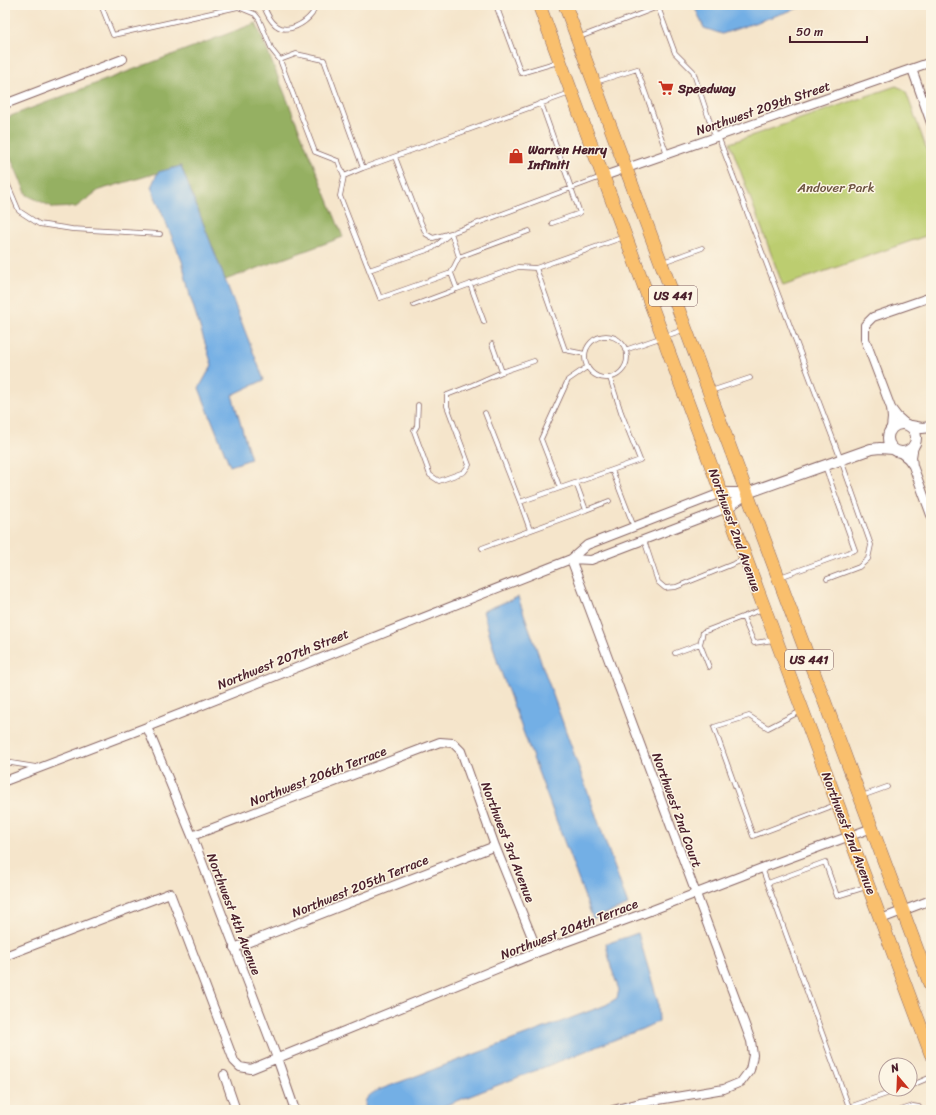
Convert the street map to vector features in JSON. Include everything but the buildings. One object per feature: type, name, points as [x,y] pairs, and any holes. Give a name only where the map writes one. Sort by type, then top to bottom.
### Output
[{"type":"main road","name":"Northwest 2nd Avenue","points":[[539,5],[931,1054]]},
{"type":"main road","name":"Northwest 2nd Avenue","points":[[565,5],[931,987]]},
{"type":"street","points":[[5,104],[123,59]]},
{"type":"street","name":"Northwest 209th Street","points":[[604,176],[931,62]]},
{"type":"street","points":[[912,69],[931,123]]},
{"type":"street","points":[[913,466],[908,459],[890,446],[888,442],[892,418],[891,408],[865,340],[865,325],[873,317],[931,297]]},
{"type":"street","points":[[891,408],[897,416],[915,432],[915,443],[912,457],[913,466],[931,515]]},
{"type":"street","points":[[890,430],[895,425],[899,424],[931,428]]},
{"type":"street","points":[[895,450],[907,451],[923,434],[931,428]]},
{"type":"street","name":"Northwest 207th Street","points":[[871,449],[884,439],[890,430]]},
{"type":"street","name":"Northwest 207th Street","points":[[571,559],[591,560],[726,508],[747,493],[871,449],[880,448],[895,450]]},
{"type":"street","name":"Northwest 207th Street","points":[[5,781],[147,727],[571,559],[587,545],[721,493],[747,493]]},
{"type":"street","name":"Northwest 2nd Court","points":[[571,559],[751,1041],[753,1055],[750,1070],[740,1082],[724,1090],[640,1103],[615,1110]]},
{"type":"street","name":"Northwest 4th Avenue","points":[[147,727],[192,836],[277,1058],[295,1110]]},
{"type":"street","name":"Northwest 206th Terrace","points":[[192,836],[440,742],[453,743]]},
{"type":"street","name":"Northwest 3rd Avenue","points":[[453,743],[461,751],[495,846],[538,952]]},
{"type":"street","name":"Northwest 204th Terrace","points":[[5,956],[170,893],[234,1061],[240,1067],[251,1069],[538,952],[872,828]]},
{"type":"street","name":"Northwest 205th Terrace","points":[[234,948],[495,846]]},
{"type":"street","points":[[881,919],[931,900]]},
{"type":"street","points":[[224,1076],[236,1110]]},
{"type":"lane","points":[[101,5],[113,35],[238,6],[255,14],[260,19],[272,50],[280,60],[315,152],[338,162],[344,176],[340,196],[380,298],[451,274]]},
{"type":"lane","points":[[264,5],[266,12],[277,26],[286,30],[303,24],[313,13],[315,5]]},
{"type":"lane","points":[[496,5],[521,73],[560,61]]},
{"type":"lane","points":[[577,38],[658,7],[675,53],[693,71],[841,460],[871,545],[868,559],[859,567],[827,579]]},
{"type":"lane","points":[[280,60],[296,54],[324,60],[363,168]]},
{"type":"lane","points":[[594,83],[638,68],[667,154]]},
{"type":"lane","points":[[344,176],[572,92]]},
{"type":"lane","points":[[541,103],[580,213],[552,223]]},
{"type":"lane","points":[[395,157],[426,234],[433,238],[451,233],[604,176]]},
{"type":"lane","points":[[5,178],[20,211],[39,224],[72,228],[160,234]]},
{"type":"lane","points":[[459,256],[529,231]]},
{"type":"lane","points":[[368,270],[433,248],[451,233]]},
{"type":"lane","points":[[451,233],[459,256],[451,274],[457,289]]},
{"type":"lane","points":[[414,305],[518,267],[536,268],[626,236]]},
{"type":"lane","points":[[661,263],[702,248]]},
{"type":"lane","points":[[536,268],[565,350],[585,354]]},
{"type":"lane","points":[[470,284],[484,322]]},
{"type":"lane","points":[[625,350],[686,329]]},
{"type":"lane","points":[[605,336],[612,337],[623,345],[625,350],[627,358],[622,371],[610,378],[597,376],[587,367],[585,354],[587,347],[592,341],[598,338],[605,336]]},
{"type":"lane","points":[[492,344],[502,372]]},
{"type":"lane","points":[[418,405],[417,426],[414,431],[430,475],[439,481],[464,472],[469,465],[447,406],[446,394],[534,361]]},
{"type":"lane","points":[[560,488],[541,439],[568,380],[587,367]]},
{"type":"lane","points":[[520,502],[640,460],[621,412],[610,378]]},
{"type":"lane","points":[[709,392],[750,378]]},
{"type":"lane","points":[[485,413],[530,530]]},
{"type":"lane","points":[[778,578],[855,550],[825,465]]},
{"type":"lane","points":[[612,470],[634,527]]},
{"type":"lane","points":[[576,482],[586,510]]},
{"type":"lane","points":[[482,548],[609,501]]},
{"type":"lane","points":[[644,539],[658,582],[665,588],[676,587],[746,560]]},
{"type":"lane","points":[[709,667],[700,644],[703,632],[764,608]]},
{"type":"lane","points":[[743,617],[754,644],[776,640]]},
{"type":"lane","points":[[675,653],[700,644]]},
{"type":"lane","points":[[803,710],[768,728],[749,716],[714,727],[753,836],[838,804]]},
{"type":"lane","points":[[5,762],[41,767]]},
{"type":"lane","points":[[860,797],[887,788]]},
{"type":"lane","points":[[768,884],[825,862],[837,896],[869,887]]},
{"type":"lane","points":[[762,868],[850,1107],[878,1097]]},
{"type":"lane","points":[[918,1083],[931,1077]]},
{"type":"lane","points":[[901,1110],[913,1106],[919,1107],[920,1110]]},
{"type":"green space","points":[[256,23],[343,237],[225,280],[181,166],[99,190],[76,207],[54,208],[27,195],[5,145],[5,123],[8,117]]},
{"type":"green space","name":"Andover Park","points":[[896,86],[906,92],[931,161],[931,234],[783,286],[730,143]]},
{"type":"water","points":[[694,5],[807,5],[722,34],[704,28]]},
{"type":"water","points":[[181,166],[264,380],[232,395],[251,459],[230,466],[199,388],[212,365],[190,296],[182,261],[151,187],[158,172]]},
{"type":"water","points":[[518,597],[628,905],[593,919],[498,664],[483,611]]},
{"type":"water","points":[[638,933],[658,1002],[659,1021],[434,1110],[366,1110],[365,1103],[367,1098],[376,1091],[606,1005],[617,998],[619,990],[611,967],[606,944]]},
{"type":"place","name":"Speedway","points":[[666,88]]},
{"type":"place","name":"Warren Henry Infiniti","points":[[516,156]]}]
